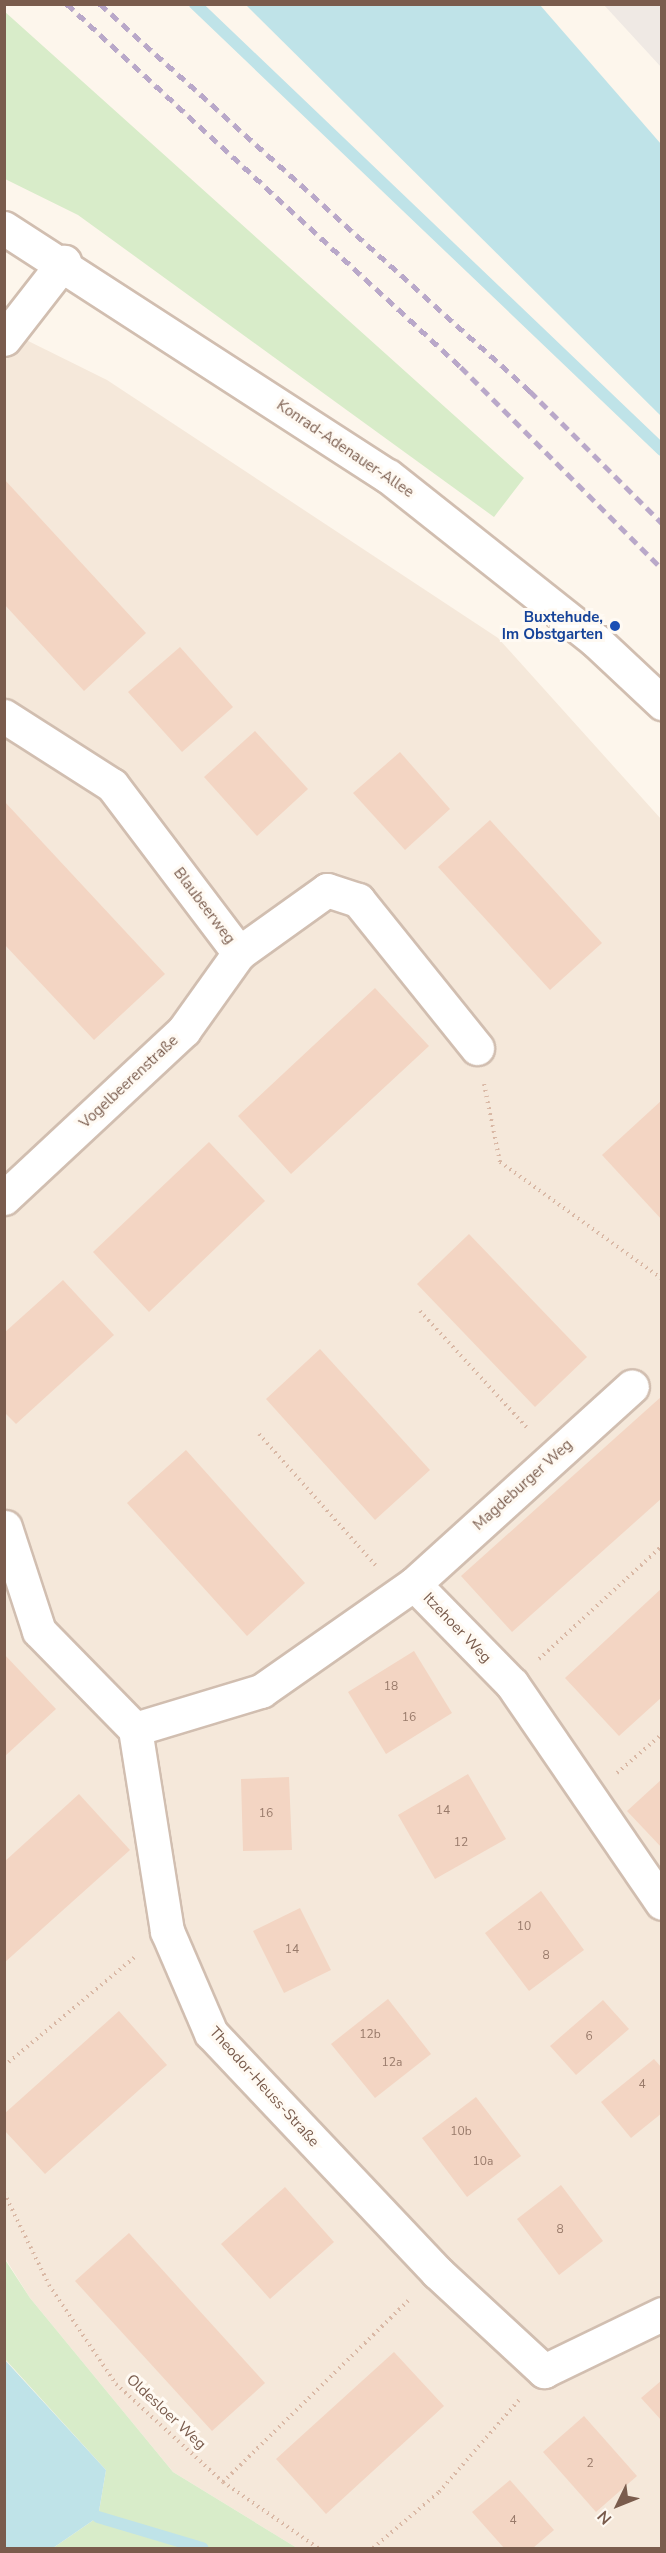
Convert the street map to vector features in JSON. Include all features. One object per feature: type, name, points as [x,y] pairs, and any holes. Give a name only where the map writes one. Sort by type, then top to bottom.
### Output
[{"type":"street","name":"Konrad-Adenauer-Allee","points":[[4,228],[64,262],[388,476],[596,640],[662,703]]},
{"type":"street","points":[[4,339],[64,262]]},
{"type":"street","name":"Blaubeerweg","points":[[4,716],[112,785],[239,953],[327,891],[357,900],[477,1048]]},
{"type":"street","name":"Vogelbeerenstraße","points":[[4,1198],[184,1029],[239,953]]},
{"type":"street","name":"Magdeburger Weg","points":[[407,1589],[632,1386]]},
{"type":"street","points":[[5,1527],[39,1630],[135,1729]]},
{"type":"street","name":"Itzehoer Weg","points":[[135,1729],[261,1691],[407,1589],[512,1684],[588,1800],[662,1904]]},
{"type":"street","name":"Theodor-Heuss-Straße","points":[[135,1729],[167,1931],[211,2033],[437,2272],[544,2371]]},
{"type":"street","points":[[544,2371],[662,2314]]},
{"type":"path","points":[[477,1048],[500,1162],[662,1279]]},
{"type":"path","points":[[420,1311],[554,1456]]},
{"type":"path","points":[[260,1434],[407,1589]]},
{"type":"path","points":[[512,1684],[662,1546]]},
{"type":"path","points":[[588,1800],[662,1734]]},
{"type":"path","points":[[4,2066],[167,1931]]},
{"type":"path","name":"Oldesloer Weg","points":[[4,2193],[49,2285],[116,2384],[223,2482],[318,2548]]},
{"type":"path","points":[[223,2482],[437,2272]]},
{"type":"path","points":[[373,2548],[439,2492],[544,2371]]},
{"type":"shaded area","points":[[604,5],[661,5],[661,67]]},
{"type":"shaded area","points":[[4,329],[107,380],[498,638],[661,819],[661,2548],[297,2548],[173,2472],[30,2298],[5,2258]]},
{"type":"green space","points":[[4,11],[524,478],[494,517],[78,215],[5,179]]},
{"type":"green space","points":[[4,2258],[30,2298],[173,2472],[297,2548],[53,2548],[98,2517],[106,2470],[5,2359]]},
{"type":"water","points":[[246,5],[540,5],[661,144],[661,416]]},
{"type":"water","points":[[4,2359],[106,2470],[98,2517],[53,2548],[5,2548]]},
{"type":"building","points":[[4,479],[146,633],[84,691],[4,604]]},
{"type":"building","points":[[180,647],[233,707],[182,752],[128,692]]},
{"type":"building","points":[[255,731],[308,789],[257,836],[204,777]]},
{"type":"building","points":[[400,752],[450,809],[405,850],[353,793]]},
{"type":"building","points":[[4,801],[165,974],[94,1040],[4,944]]},
{"type":"building","points":[[490,820],[602,943],[550,990],[438,867]]},
{"type":"building","points":[[375,988],[429,1046],[291,1174],[238,1116]]},
{"type":"building","points":[[662,1100],[662,1220],[602,1155]]},
{"type":"building","points":[[209,1142],[265,1201],[149,1312],[93,1252]]},
{"type":"building","points":[[469,1234],[587,1357],[535,1407],[417,1284]]},
{"type":"building","points":[[63,1280],[114,1335],[16,1424],[4,1412],[4,1333]]},
{"type":"building","points":[[320,1349],[430,1470],[375,1520],[266,1399]]},
{"type":"building","points":[[662,1396],[662,1498],[512,1632],[461,1576]]},
{"type":"building","points":[[186,1450],[305,1583],[247,1636],[127,1503]]},
{"type":"building","points":[[662,1588],[662,1697],[619,1736],[565,1678]]},
{"type":"building","points":[[414,1651],[452,1713],[386,1754],[348,1692]]},
{"type":"building","points":[[4,1654],[56,1709],[4,1757]]},
{"type":"building","points":[[468,1774],[506,1839],[435,1879],[398,1815]]},
{"type":"building","points":[[289,1777],[292,1850],[243,1851],[241,1779]]},
{"type":"building","points":[[662,1779],[662,1848],[627,1811]]},
{"type":"building","points":[[79,1794],[130,1850],[4,1963],[4,1862]]},
{"type":"building","points":[[541,1891],[584,1950],[529,1991],[485,1933]]},
{"type":"building","points":[[300,1908],[331,1970],[284,1993],[253,1931]]},
{"type":"building","points":[[388,1999],[431,2054],[375,2098],[331,2044]]},
{"type":"building","points":[[603,2000],[629,2029],[576,2075],[550,2046]]},
{"type":"building","points":[[119,2011],[167,2065],[45,2174],[4,2130],[4,2114]]},
{"type":"building","points":[[654,2059],[662,2068],[662,2113],[631,2138],[601,2102]]},
{"type":"building","points":[[476,2097],[521,2156],[467,2197],[422,2138]]},
{"type":"building","points":[[561,2185],[603,2241],[559,2275],[517,2219]]},
{"type":"building","points":[[285,2187],[334,2242],[270,2299],[221,2244]]},
{"type":"building","points":[[129,2233],[265,2383],[212,2431],[75,2281]]},
{"type":"building","points":[[394,2352],[444,2406],[326,2514],[276,2459]]},
{"type":"building","points":[[662,2380],[662,2421],[641,2398]]},
{"type":"building","points":[[584,2416],[637,2476],[596,2512],[543,2452]]},
{"type":"building","points":[[510,2480],[554,2530],[533,2548],[504,2548],[472,2512]]},
{"type":"waterway","points":[[195,4],[662,450]]},
{"type":"waterway","points":[[98,2517],[202,2548]]},
{"type":"railway","points":[[67,4],[461,367],[662,569]]},
{"type":"railway","points":[[100,4],[530,391],[662,523]]},
{"type":"place","name":"Buxtehude, Im Obstgarten","points":[[615,626]]}]
